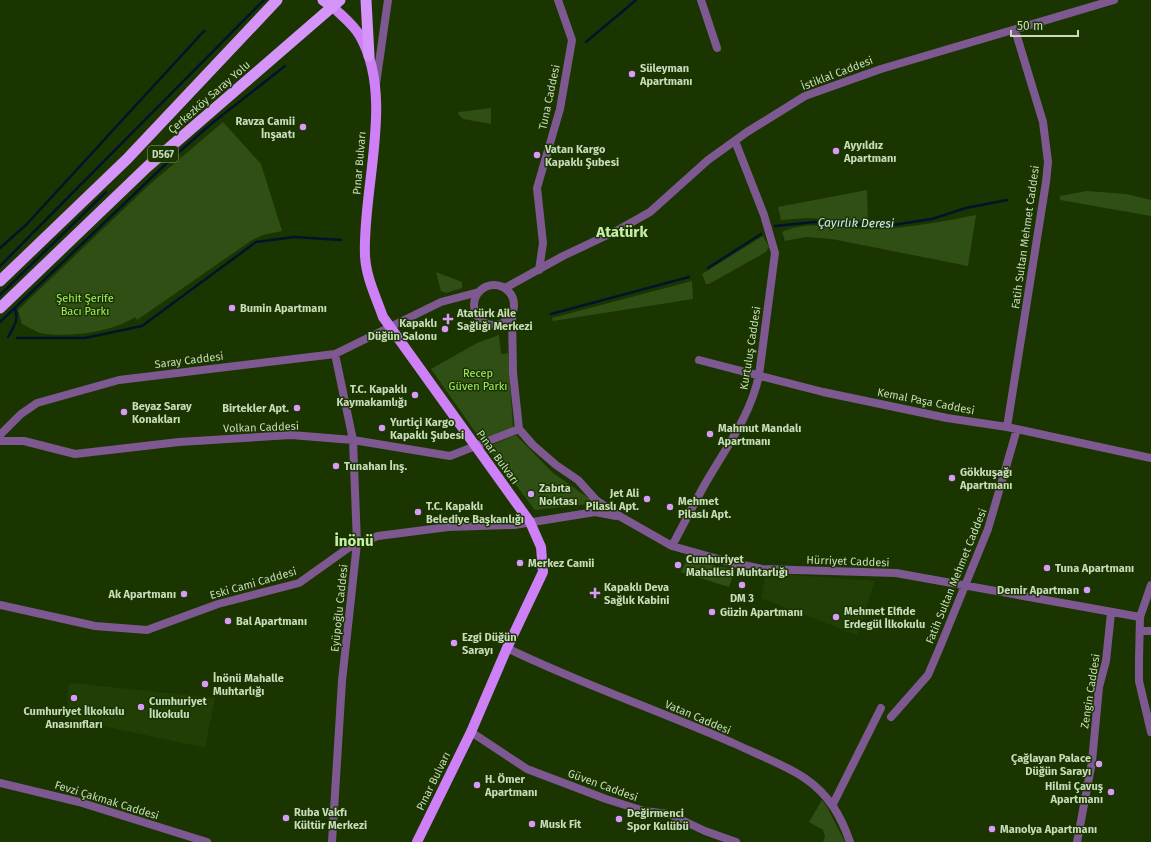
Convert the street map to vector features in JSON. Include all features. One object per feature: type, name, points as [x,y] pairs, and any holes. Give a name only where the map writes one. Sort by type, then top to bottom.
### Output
[{"type":"highway","name":"Çerkezköy Saray Yolu","points":[[0,281],[127,159],[277,0]]},
{"type":"highway","points":[[323,0],[336,4]]},
{"type":"highway","points":[[366,0],[369,56]]},
{"type":"highway","name":"Çerkezköy Saray Yolu","points":[[0,308],[147,167],[336,4]]},
{"type":"main road","name":"Pınar Bulvarı","points":[[336,4],[360,35],[369,56],[376,87],[374,148],[366,216],[365,256],[370,279],[383,317],[530,522],[541,547],[543,572],[507,648],[471,732],[417,842]]},
{"type":"street","points":[[376,87],[388,0]]},
{"type":"street","name":"Tuna Caddesi","points":[[539,270],[543,242],[537,188],[560,109],[572,40],[558,0]]},
{"type":"street","points":[[701,0],[717,48]]},
{"type":"street","name":"İstiklal Caddesi","points":[[539,270],[563,256],[618,230],[650,212],[708,160],[804,96],[881,69],[1114,0]]},
{"type":"street","name":"Fatih Sultan Mehmet Caddesi","points":[[1007,427],[1048,162],[1043,122],[1015,30]]},
{"type":"street","name":"Kurtuluş Caddesi","points":[[672,546],[705,484],[732,440],[755,394],[759,375],[775,253],[764,215],[735,141]]},
{"type":"street","points":[[505,288],[539,270]]},
{"type":"street","points":[[389,327],[441,302],[478,292],[486,286],[492,285],[505,288],[510,292],[514,303],[512,314],[514,384],[519,429]]},
{"type":"street","points":[[478,292],[474,302],[474,308],[476,315],[486,324],[499,325],[509,319],[512,314]]},
{"type":"street","name":"Saray Caddesi","points":[[0,435],[20,414],[38,403],[119,380],[335,354],[389,327]]},
{"type":"street","name":"Eyüpoğlu Caddesi","points":[[332,842],[342,681],[357,544],[353,440],[335,354]]},
{"type":"street","name":"Kemal Paşa Caddesi","points":[[699,360],[823,392],[931,415],[1017,429],[1151,458]]},
{"type":"street","name":"Volkan Caddesi","points":[[0,441],[24,442],[75,454],[179,442],[291,435],[353,440],[450,456],[519,429]]},
{"type":"street","name":"Hürriyet Caddesi","points":[[519,429],[533,445],[550,460],[578,480],[596,500],[621,517],[672,546],[729,562],[768,570],[896,573],[964,587],[1140,617]]},
{"type":"street","name":"Fatih Sultan Mehmet Caddesi","points":[[890,717],[928,675],[997,503],[1017,429]]},
{"type":"street","name":"Eski Cami Caddesi","points":[[0,605],[95,626],[146,630],[218,604],[299,583],[351,546],[378,536],[401,532],[468,526],[514,525],[595,512],[621,517]]},
{"type":"street","points":[[1151,585],[1140,617],[1139,681],[1151,732]]},
{"type":"street","name":"Zengin Caddesi","points":[[1077,842],[1092,762],[1099,687],[1106,661],[1111,613]]},
{"type":"street","points":[[1140,631],[1151,631]]},
{"type":"street","name":"Vatan Caddesi","points":[[507,648],[609,694],[688,724],[806,778],[833,804],[839,812],[850,842]]},
{"type":"street","points":[[833,804],[881,708]]},
{"type":"street","name":"Güven Caddesi","points":[[471,732],[527,769],[621,804],[644,811],[669,814],[705,831],[736,842]]},
{"type":"street","name":"Fevzi Çakmak Caddesi","points":[[0,783],[79,802],[207,842]]},
{"type":"shaded area","name":"Mehmet Elfide Erdegül İlkokulu","points":[[766,573],[875,581],[857,635],[761,598]]},
{"type":"shaded area","name":"Cumhuriyet İlkokulu","points":[[72,683],[215,698],[205,748],[70,719],[68,716],[68,686]]},
{"type":"green space","points":[[491,108],[491,124],[463,119],[458,114],[459,112]]},
{"type":"green space","name":"Şehit Şerife Bacı Parkı","points":[[223,122],[261,164],[282,231],[263,235],[252,240],[137,320],[135,317],[104,330],[67,335],[42,333],[22,324],[18,310],[149,185]]},
{"type":"green space","points":[[867,190],[868,221],[806,218],[781,220],[778,207]]},
{"type":"green space","points":[[1087,191],[1126,194],[1151,200],[1151,216],[1060,200],[1060,196]]},
{"type":"green space","points":[[976,215],[968,266],[832,239],[806,237],[785,241],[782,232],[793,228],[818,225],[870,229],[894,228],[929,224]]},
{"type":"green space","points":[[763,236],[769,247],[766,252],[709,284],[706,284],[702,274]]},
{"type":"green space","points":[[436,272],[462,282],[462,288],[446,293],[441,291]]},
{"type":"green space","points":[[692,281],[693,299],[553,321],[552,318]]},
{"type":"green space","name":"Recep Güven Parkı","points":[[499,335],[501,354],[508,353],[513,428],[481,440],[431,369],[477,343]]},
{"type":"green space","points":[[516,435],[553,473],[590,499],[589,504],[535,510],[487,447]]},
{"type":"green space","points":[[686,561],[735,569],[729,587],[681,572]]},
{"type":"green space","points":[[822,800],[845,842],[823,842],[825,837],[823,830],[809,822]]},
{"type":"waterway","points":[[0,266],[264,0]]},
{"type":"waterway","points":[[586,42],[636,0]]},
{"type":"waterway","points":[[0,248],[26,225],[204,31]]},
{"type":"waterway","points":[[0,322],[171,159],[211,124],[285,66]]},
{"type":"waterway","points":[[0,295],[106,192]]},
{"type":"waterway","name":"Çayırlık Deresi","points":[[775,226],[815,222],[886,226],[932,219],[966,208],[1007,200]]},
{"type":"waterway","name":"Çayırlık Deresi","points":[[708,268],[761,234]]},
{"type":"waterway","points":[[17,338],[85,338],[142,326],[256,242],[294,237],[341,240]]},
{"type":"waterway","name":"Çayırlık Deresi","points":[[551,314],[689,277]]},
{"type":"waterway","points":[[8,337],[16,320],[15,308]]},
{"type":"place","name":"Süleyman Apartmanı","points":[[632,74]]},
{"type":"place","name":"Ravza Camii İnşaatı","points":[[303,127]]},
{"type":"place","name":"Ayyıldız Apartmanı","points":[[836,151]]},
{"type":"place","name":"Vatan Kargo Kapaklı Şubesi","points":[[537,155]]},
{"type":"place","name":"Bumin Apartmanı","points":[[232,308]]},
{"type":"place","name":"Atatürk Aile Sağlığı Merkezi","points":[[448,319]]},
{"type":"place","name":"Kapaklı Düğün Salonu","points":[[445,329]]},
{"type":"place","name":"T.C. Kapaklı Kaymakamlığı","points":[[415,395]]},
{"type":"place","name":"Birtekler Apt.","points":[[297,408]]},
{"type":"place","name":"Beyaz Saray Konakları","points":[[124,412]]},
{"type":"place","name":"Yurtiçi Kargo Kapaklı Şubesi","points":[[382,428]]},
{"type":"place","name":"Mahmut Mandalı Apartmanı","points":[[710,434]]},
{"type":"place","name":"Tunahan İnş.","points":[[336,466]]},
{"type":"place","name":"Gökkuşağı Apartmanı","points":[[952,478]]},
{"type":"place","name":"Zabıta Noktası","points":[[531,494]]},
{"type":"place","name":"Jet Ali Pilaslı Apt.","points":[[647,499]]},
{"type":"place","name":"Mehmet Pilaslı Apt.","points":[[670,507]]},
{"type":"place","name":"T.C. Kapaklı Belediye Başkanlığı","points":[[418,512]]},
{"type":"place","name":"Merkez Camii","points":[[520,563]]},
{"type":"place","name":"Cumhuriyet Mahallesi Muhtarlığı","points":[[678,565]]},
{"type":"place","name":"Tuna Apartmanı","points":[[1047,568]]},
{"type":"place","name":"DM 3","points":[[742,585]]},
{"type":"place","name":"Demir Apartman","points":[[1087,590]]},
{"type":"place","name":"Kapaklı Deva Sağlık Kabini","points":[[595,593]]},
{"type":"place","name":"Ak Apartmanı","points":[[184,594]]},
{"type":"place","name":"Güzin Apartmanı","points":[[712,612]]},
{"type":"place","name":"Mehmet Elfide Erdegül İlkokulu","points":[[836,617]]},
{"type":"place","name":"Bal Apartmanı","points":[[228,621]]},
{"type":"place","name":"Ezgi Düğün Sarayı","points":[[454,643]]},
{"type":"place","name":"İnönü Mahalle Muhtarlığı","points":[[205,684]]},
{"type":"place","name":"Cumhuriyet İlkokulu Anasınıfları","points":[[74,698]]},
{"type":"place","name":"Cumhuriyet İlkokulu","points":[[141,707]]},
{"type":"place","name":"Çağlayan Palace Düğün Sarayı","points":[[1099,764]]},
{"type":"place","name":"H. Ömer Apartmanı","points":[[477,785]]},
{"type":"place","name":"Hilmi Çavuş Apartmanı","points":[[1111,792]]},
{"type":"place","name":"Ruba Vakfı Kültür Merkezi","points":[[286,818]]},
{"type":"place","name":"Değirmenci Spor Kulübü","points":[[619,819]]},
{"type":"place","name":"Musk Fit","points":[[532,824]]},
{"type":"place","name":"Manolya Apartmanı","points":[[992,829]]},
{"type":"district","name":"Atatürk","points":[[622,232]]},
{"type":"district","name":"İnönü","points":[[354,541]]}]
